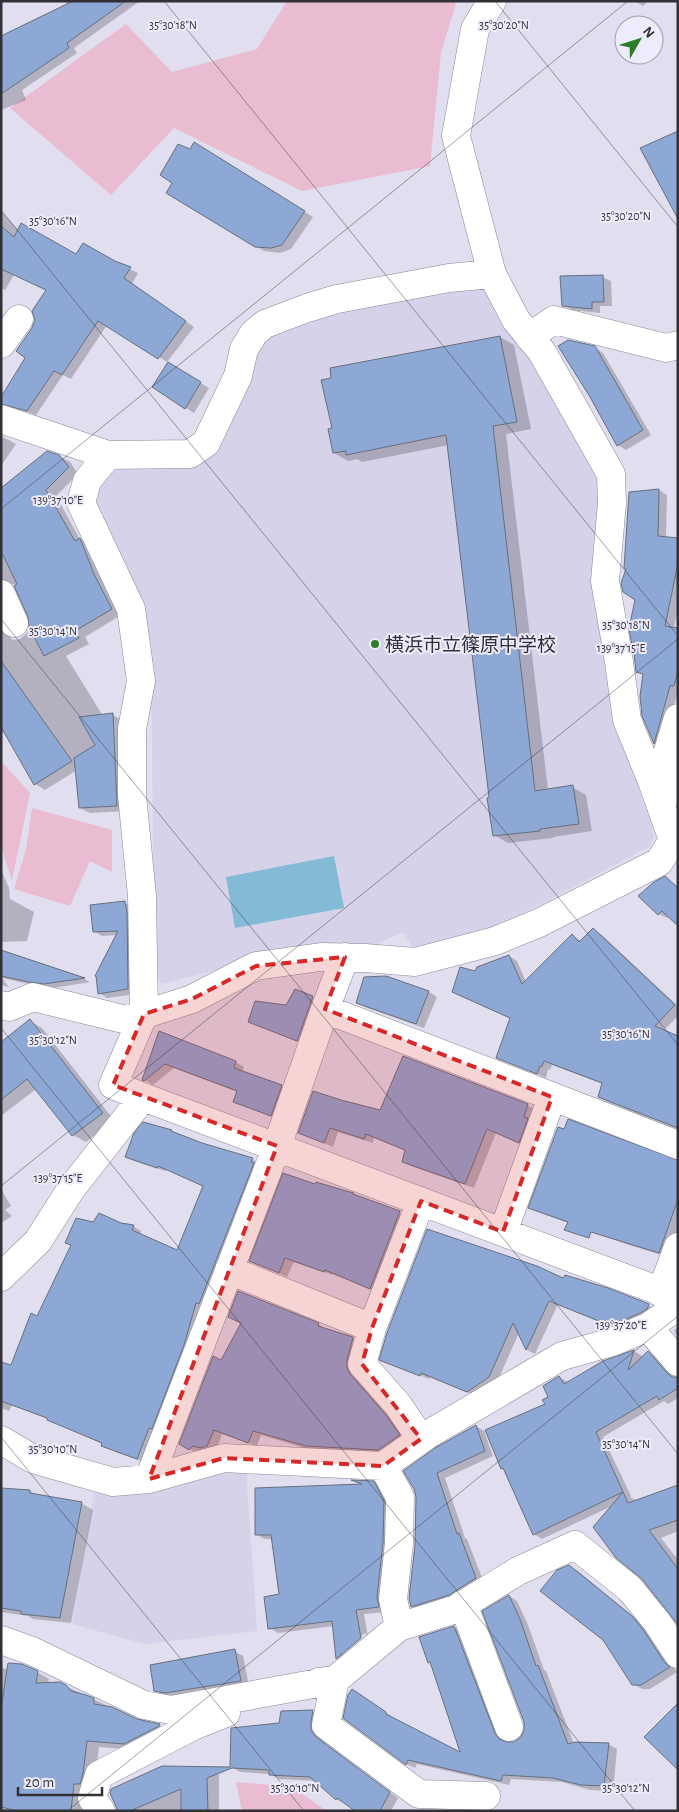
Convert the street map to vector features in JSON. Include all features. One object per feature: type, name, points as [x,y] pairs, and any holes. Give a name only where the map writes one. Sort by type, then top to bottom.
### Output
[{"type":"street","points":[[1,1005],[9,1007],[33,997],[127,1020],[192,999],[256,966],[321,957],[415,962],[495,941],[539,923],[659,862],[675,843],[627,720],[605,581],[612,503],[611,474],[542,352],[516,320],[492,274],[456,136],[475,29],[492,1]]},
{"type":"street","points":[[1,419],[108,455],[190,454],[206,443],[238,376],[244,349],[254,333],[265,324],[337,299],[449,278],[492,274]]},
{"type":"street","points":[[1,344],[19,319]]},
{"type":"street","points":[[529,337],[554,320],[666,348],[678,345]]},
{"type":"street","points":[[108,455],[86,481],[81,503],[131,609],[141,681],[132,729],[132,795],[142,896],[144,1014],[113,1085],[503,1232],[672,1299]]},
{"type":"street","points":[[1,594],[14,623]]},
{"type":"street","points":[[664,814],[665,761],[678,718]]},
{"type":"street","points":[[150,1479],[277,1146],[345,958]]},
{"type":"street","points":[[325,1009],[678,1145]]},
{"type":"street","points":[[1,1277],[38,1241],[71,1189],[143,1097]]},
{"type":"street","points":[[503,1232],[552,1097]]},
{"type":"street","points":[[421,1201],[372,1328],[362,1364],[398,1405],[421,1439]]},
{"type":"street","points":[[1,1440],[34,1459],[113,1482],[150,1479],[224,1458],[383,1466],[421,1439],[562,1356],[612,1342],[648,1327],[672,1299],[678,1247]]},
{"type":"street","points":[[229,1270],[372,1328]]},
{"type":"street","points":[[648,1327],[678,1362]]},
{"type":"street","points":[[383,1466],[400,1497],[399,1543],[392,1598],[399,1627]]},
{"type":"street","points":[[1,1640],[32,1651],[144,1705],[171,1710],[335,1680],[399,1627],[456,1608],[518,1571],[576,1544],[630,1589],[657,1622],[678,1654]]},
{"type":"street","points":[[463,1604],[509,1727]]},
{"type":"street","points":[[335,1680],[326,1725],[419,1794],[486,1796]]},
{"type":"street","points":[[101,1811],[92,1798],[99,1775],[193,1726],[294,1687]]},
{"type":"highlighted area","points":[[345,957],[325,1009],[552,1097],[503,1232],[421,1201],[372,1328],[362,1364],[421,1439],[383,1466],[224,1458],[149,1479],[277,1146],[113,1085],[144,1014],[192,999],[256,966]]},
{"type":"shaded area","points":[[287,1],[453,1],[456,4],[441,52],[430,166],[302,191],[174,128],[111,195],[10,108],[126,24],[172,72],[257,49]]},
{"type":"shaded area","name":"横浜市立篠原中学校","points":[[479,283],[491,291],[541,363],[602,478],[645,790],[654,836],[649,847],[511,920],[418,955],[403,932],[370,947],[297,949],[162,984],[155,977],[151,682],[95,507],[96,488],[109,473],[129,466],[164,469],[194,465],[225,438],[262,342],[276,326],[354,301]]},
{"type":"shaded area","points":[[1,761],[30,793],[12,880],[1,847]]},
{"type":"shaded area","points":[[32,808],[112,830],[112,872],[90,861],[70,906],[14,889],[26,849]]},
{"type":"shaded area","points":[[230,1469],[246,1470],[257,1631],[144,1644],[72,1624],[95,1488]]},
{"type":"shaded area","points":[[236,1782],[292,1787],[327,1811],[242,1811]]},
{"type":"water","points":[[334,856],[344,908],[235,928],[226,877]]},
{"type":"building","points":[[73,1],[126,1],[67,43],[69,48],[1,94],[1,36]]},
{"type":"building","points":[[678,131],[678,219],[640,148]]},
{"type":"building","points":[[194,142],[305,211],[282,245],[271,248],[255,247],[166,193],[172,183],[160,175],[178,144],[190,149]]},
{"type":"building","points":[[21,223],[76,254],[83,243],[115,261],[131,267],[124,278],[186,321],[158,359],[98,321],[62,375],[54,371],[27,411],[1,404],[1,397],[25,358],[16,351],[32,328],[35,320],[32,311],[46,290],[1,269],[1,226],[14,237]]},
{"type":"building","points":[[603,275],[604,302],[592,302],[592,309],[562,306],[560,276]]},
{"type":"building","points":[[500,336],[517,422],[493,426],[535,791],[573,785],[579,824],[540,829],[540,831],[493,836],[487,798],[489,797],[446,435],[346,455],[346,451],[333,453],[328,429],[332,428],[321,380],[331,378],[330,368]]},
{"type":"building","points":[[568,340],[595,346],[643,430],[617,446],[590,397],[558,346]]},
{"type":"building","points":[[168,362],[201,382],[185,409],[152,387]]},
{"type":"building","points":[[47,451],[59,455],[69,467],[46,490],[75,541],[80,538],[94,574],[112,609],[75,631],[79,638],[44,656],[29,627],[28,617],[14,586],[17,584],[1,551],[1,488]]},
{"type":"building","points":[[659,489],[658,536],[678,538],[678,563],[665,626],[678,628],[678,670],[674,686],[670,686],[654,744],[642,716],[640,696],[643,674],[636,672],[635,646],[632,646],[629,628],[635,600],[623,592],[621,583],[626,569],[624,568],[629,492]]},
{"type":"building","points":[[1,661],[72,761],[34,785],[1,727]]},
{"type":"building","points":[[113,713],[117,806],[79,808],[74,758],[95,745],[79,717]]},
{"type":"building","points":[[665,876],[678,888],[678,926],[662,911],[658,915],[638,896],[654,882]]},
{"type":"building","points":[[125,901],[127,913],[128,989],[98,994],[95,976],[118,931],[93,932],[90,905]]},
{"type":"building","points":[[593,928],[675,1005],[655,1026],[678,1036],[678,1128],[598,1097],[602,1083],[544,1061],[537,1074],[496,1058],[510,1018],[452,992],[460,967],[475,971],[477,967],[509,955],[522,984],[572,934],[579,942]]},
{"type":"building","points":[[1,950],[85,978],[44,984],[1,976]]},
{"type":"building","points":[[386,976],[429,991],[416,1024],[356,1003],[364,977]]},
{"type":"building","points":[[295,989],[313,996],[297,1041],[248,1022],[255,1001],[286,1005]]},
{"type":"building","points":[[30,1019],[103,1113],[72,1136],[27,1079],[1,1100],[1,1042]]},
{"type":"building","points":[[159,1031],[236,1061],[234,1068],[282,1085],[271,1116],[233,1102],[237,1091],[165,1064],[144,1081],[142,1080]]},
{"type":"building","points":[[403,1056],[528,1104],[524,1117],[528,1118],[519,1143],[487,1129],[465,1184],[402,1162],[405,1150],[366,1134],[364,1139],[330,1128],[324,1143],[298,1133],[313,1091],[380,1110]]},
{"type":"building","points":[[568,1119],[678,1160],[678,1199],[659,1253],[591,1232],[589,1238],[564,1230],[568,1222],[528,1208],[558,1127],[564,1129]]},
{"type":"building","points":[[143,1122],[172,1130],[202,1143],[253,1158],[251,1162],[254,1163],[199,1304],[196,1303],[184,1345],[152,1429],[149,1428],[137,1459],[101,1446],[102,1443],[47,1420],[47,1418],[1,1401],[1,1362],[11,1365],[31,1313],[37,1316],[71,1245],[65,1243],[76,1218],[93,1222],[99,1213],[121,1223],[134,1225],[132,1230],[177,1250],[203,1186],[158,1166],[157,1168],[125,1157],[134,1133]]},
{"type":"building","points":[[283,1173],[315,1184],[316,1182],[354,1193],[400,1211],[370,1289],[325,1270],[324,1272],[285,1258],[279,1273],[249,1261]]},
{"type":"building","points":[[427,1229],[537,1266],[563,1278],[565,1275],[608,1288],[649,1304],[647,1309],[611,1326],[549,1301],[526,1350],[513,1323],[489,1377],[467,1392],[421,1373],[420,1376],[379,1360],[387,1333]]},
{"type":"building","points":[[238,1291],[319,1323],[318,1326],[353,1337],[347,1360],[347,1368],[400,1435],[378,1450],[306,1446],[253,1431],[248,1443],[214,1430],[207,1446],[200,1448],[193,1446],[189,1450],[179,1444],[213,1356],[221,1360],[241,1323],[228,1317]]},
{"type":"building","points":[[634,1350],[628,1370],[648,1351],[666,1372],[672,1377],[678,1377],[678,1388],[659,1400],[657,1396],[596,1432],[623,1492],[533,1535],[503,1468],[501,1469],[485,1430],[545,1404],[542,1400],[548,1397],[543,1386],[559,1376],[564,1384],[603,1361]]},
{"type":"building","points":[[476,1425],[485,1451],[437,1473],[457,1534],[459,1533],[476,1578],[449,1595],[411,1607],[409,1598],[415,1545],[416,1497],[414,1489],[403,1471],[435,1448]]},
{"type":"building","points":[[351,1480],[374,1481],[384,1501],[383,1542],[377,1597],[379,1607],[356,1610],[361,1638],[336,1659],[332,1621],[268,1629],[264,1597],[279,1594],[271,1535],[255,1535],[255,1488],[362,1484]]},
{"type":"building","points":[[678,1485],[678,1520],[649,1530],[678,1569],[678,1625],[642,1579],[616,1558],[593,1527],[623,1492],[628,1503]]},
{"type":"building","points":[[1,1488],[30,1490],[30,1493],[82,1502],[60,1618],[21,1614],[21,1611],[1,1608]]},
{"type":"building","points":[[569,1565],[632,1616],[665,1663],[670,1667],[641,1685],[632,1685],[603,1640],[540,1591],[557,1570]]},
{"type":"building","points":[[509,1595],[568,1744],[575,1742],[609,1743],[604,1786],[581,1785],[553,1778],[503,1775],[501,1781],[408,1760],[406,1765],[343,1718],[348,1695],[352,1689],[386,1712],[386,1714],[460,1752],[430,1662],[428,1663],[419,1637],[454,1626],[495,1733],[499,1739],[507,1742],[514,1742],[521,1737],[524,1730],[524,1722],[482,1611]]},
{"type":"building","points":[[235,1649],[241,1681],[165,1693],[154,1691],[150,1665]]},
{"type":"building","points":[[8,1663],[22,1664],[38,1671],[36,1683],[60,1682],[71,1691],[94,1698],[94,1704],[112,1707],[137,1719],[160,1724],[124,1744],[87,1741],[83,1774],[80,1784],[74,1784],[71,1811],[18,1811],[1,1807],[1,1709]]},
{"type":"building","points":[[678,1703],[678,1770],[644,1737]]},
{"type":"building","points":[[313,1710],[311,1730],[316,1737],[390,1792],[380,1811],[355,1811],[337,1798],[336,1800],[310,1777],[269,1775],[269,1770],[232,1768],[207,1778],[208,1811],[181,1811],[181,1789],[130,1811],[118,1811],[110,1793],[111,1789],[162,1766],[230,1767],[231,1728],[279,1723],[281,1711]]},
{"type":"place","name":"横浜市立篠原中学校","points":[[375,644]]}]
